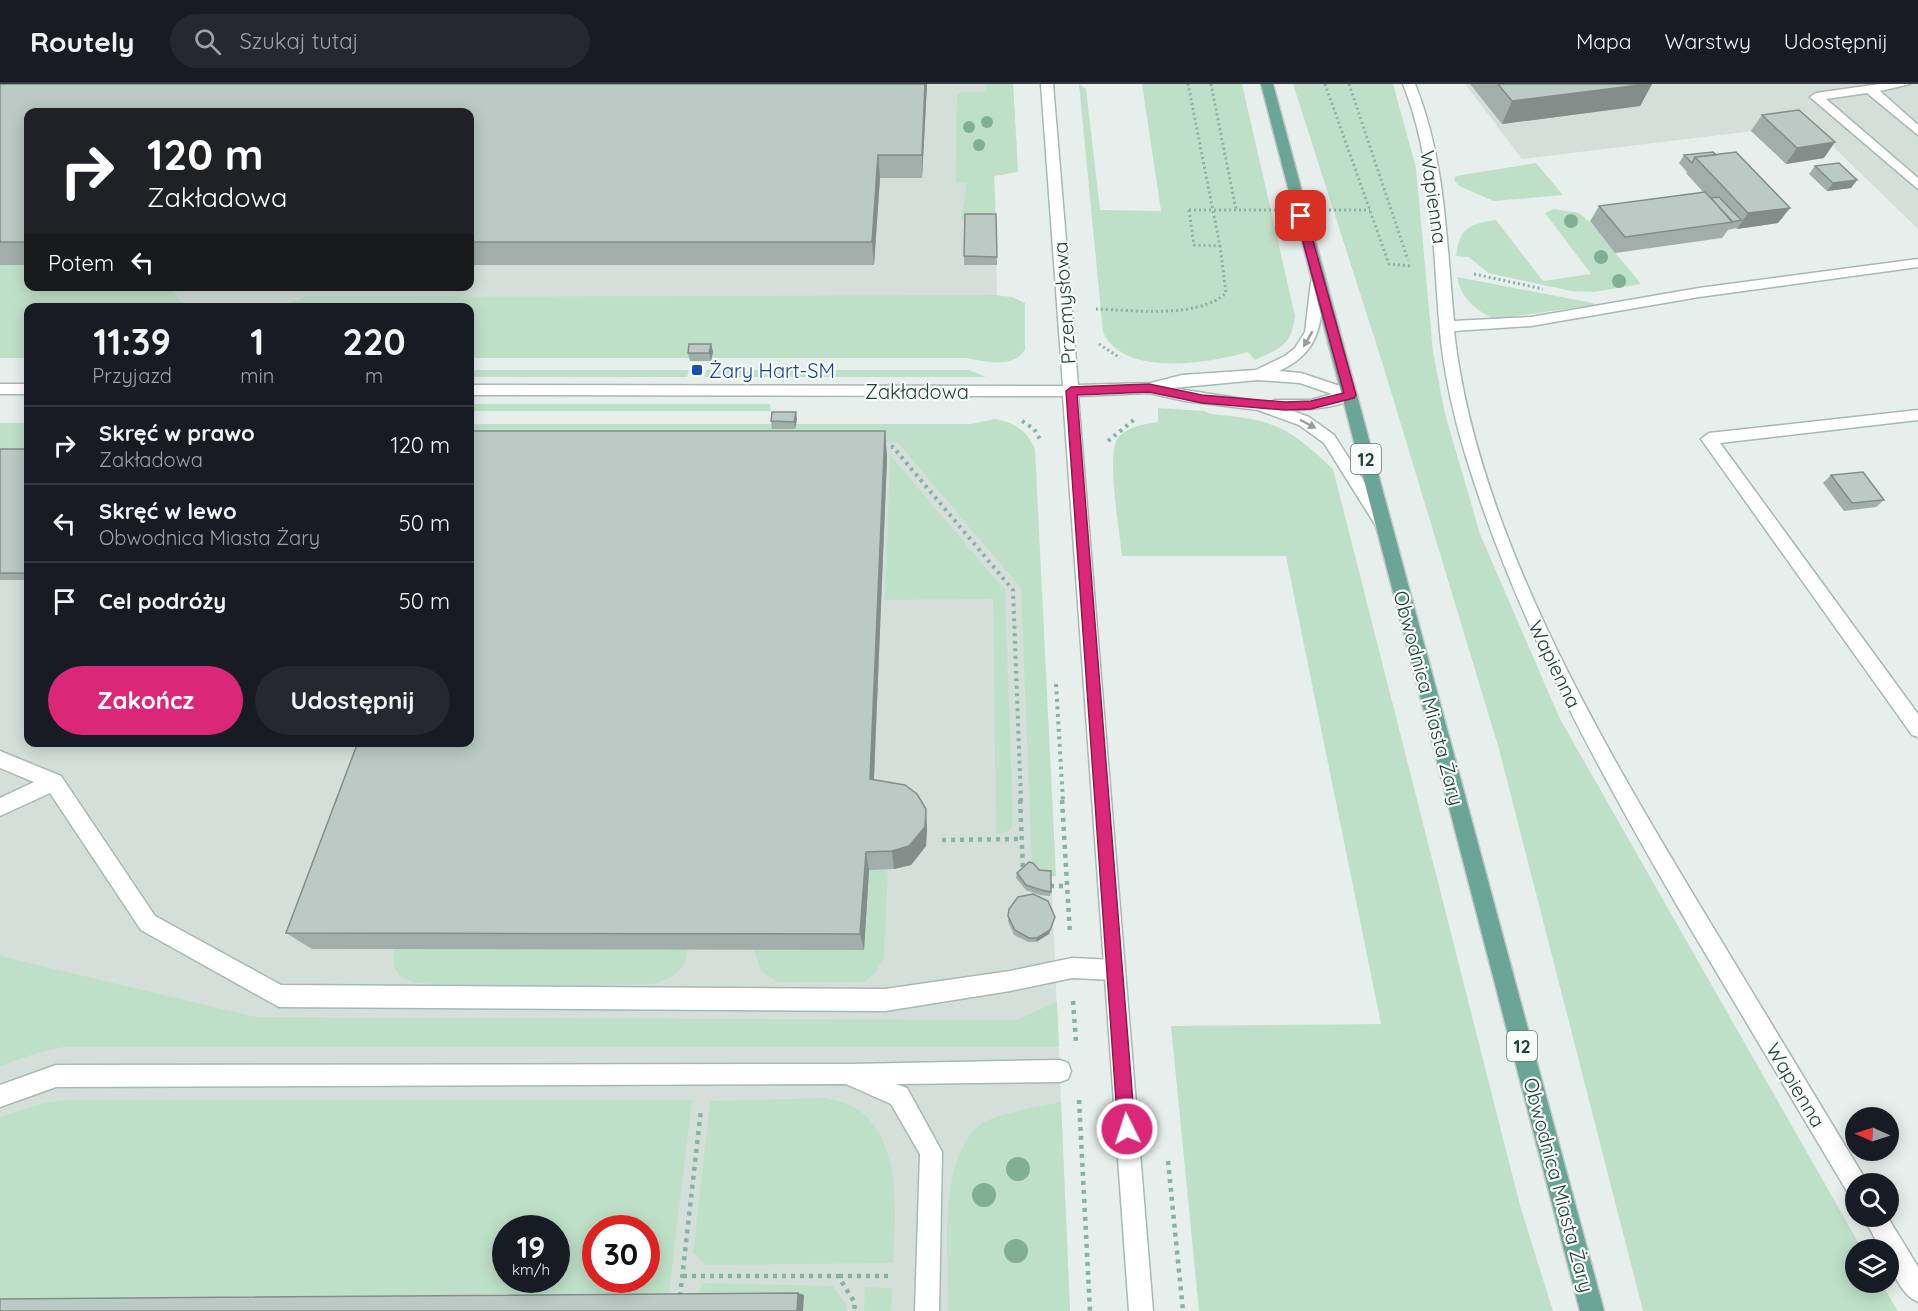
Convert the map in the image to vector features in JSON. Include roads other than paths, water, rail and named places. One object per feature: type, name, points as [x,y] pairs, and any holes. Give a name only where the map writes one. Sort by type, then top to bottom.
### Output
[{"type":"main road","name":"Obwodnica Miasta Żary","points":[[1267,84],[1593,1311]]},
{"type":"street","name":"Przemysłowa","points":[[1047,84],[1141,1311]]},
{"type":"street","name":"Wapienna","points":[[1409,84],[1422,120],[1438,203],[1452,369],[1474,460],[1497,530],[1544,645],[1629,807],[1849,1173]]},
{"type":"street","points":[[1904,84],[1816,97],[1918,185]]},
{"type":"street","points":[[1870,89],[1918,131]]},
{"type":"street","points":[[1447,326],[1486,327],[1529,323],[1666,297],[1918,263]]},
{"type":"street","name":"Zakładowa","points":[[1258,375],[1290,360],[1307,342],[1315,322],[1318,282]]},
{"type":"street","name":"Zakładowa","points":[[474,390],[1071,391],[1149,388],[1182,380],[1258,375],[1301,378],[1350,395]]},
{"type":"street","name":"Zakładowa","points":[[1149,388],[1185,396],[1259,405],[1311,405],[1350,395]]},
{"type":"street","points":[[0,389],[24,389]]},
{"type":"street","name":"Zakładowa","points":[[1259,405],[1304,421],[1329,439],[1382,522]]},
{"type":"street","points":[[1918,415],[1709,439],[1918,729]]},
{"type":"street","points":[[0,759],[54,782],[148,923],[279,996],[885,1000],[1010,981],[1072,968],[1115,970]]},
{"type":"street","points":[[0,807],[54,782]]},
{"type":"street","points":[[0,1096],[56,1076],[847,1074],[1060,1071]]},
{"type":"street","points":[[847,1074],[898,1096],[931,1152],[927,1311]]},
{"type":"street","points":[[1881,1227],[1918,1290]]},
{"type":"place","name":"Żary Hart-SM","points":[[697,370]]}]
